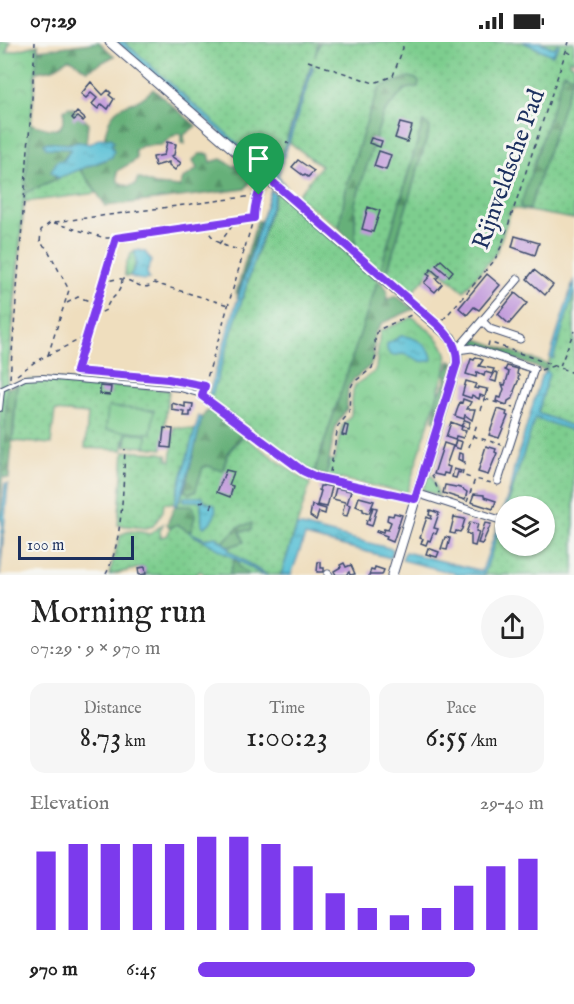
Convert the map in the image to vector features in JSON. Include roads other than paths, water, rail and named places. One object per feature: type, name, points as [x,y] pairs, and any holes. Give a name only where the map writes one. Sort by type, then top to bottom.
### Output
[{"type":"street","points":[[110,42],[451,338],[457,350],[457,363],[392,575]]},
{"type":"street","points":[[457,350],[518,279]]},
{"type":"street","points":[[482,321],[490,329],[520,339]]},
{"type":"street","points":[[457,350],[472,348],[534,369],[498,481]]},
{"type":"street","points":[[202,396],[303,471],[328,479],[443,502],[495,518]]},
{"type":"lane","points":[[254,210],[264,175]]},
{"type":"lane","points":[[0,409],[1,390],[25,378],[43,377],[181,389],[202,396]]},
{"type":"water","points":[[116,42],[124,42],[263,166],[261,167]]},
{"type":"water","points":[[523,42],[539,42],[554,48],[558,44],[559,46],[552,55]]},
{"type":"water","points":[[312,65],[313,68],[278,176],[286,187],[269,172],[277,172]]},
{"type":"water","points":[[100,138],[111,138],[114,142],[111,144],[114,151],[112,157],[58,178],[51,172],[57,161],[64,160],[71,149],[46,148],[44,144],[47,142],[67,144],[79,142],[90,144]]},
{"type":"water","points":[[271,190],[275,194],[212,395],[209,393]]},
{"type":"water","points":[[135,251],[145,252],[152,261],[147,272],[149,279],[130,276],[136,265]]},
{"type":"water","points":[[574,279],[574,292],[553,359],[550,357]]},
{"type":"water","points":[[401,336],[411,338],[426,346],[432,360],[420,361],[403,354],[394,356],[387,351],[387,344]]},
{"type":"water","points":[[546,371],[549,373],[538,413],[574,427],[574,431],[535,418],[510,496],[508,496],[514,468],[541,377]]},
{"type":"water","points":[[199,416],[202,418],[190,465],[183,490],[175,506],[174,504]]},
{"type":"water","points":[[5,484],[8,484],[0,575],[2,520],[0,515],[2,515]]},
{"type":"water","points":[[184,497],[202,497],[206,502],[215,505],[215,515],[210,523],[204,527],[202,525],[201,501],[183,501]]},
{"type":"water","points":[[297,526],[393,549],[391,558],[305,536],[291,575],[281,575]]},
{"type":"water","points":[[189,532],[205,539],[216,537],[228,547],[229,551],[266,575],[263,575]]},
{"type":"water","points":[[495,533],[495,541],[484,575],[457,574],[402,560],[405,552],[482,571]]}]
